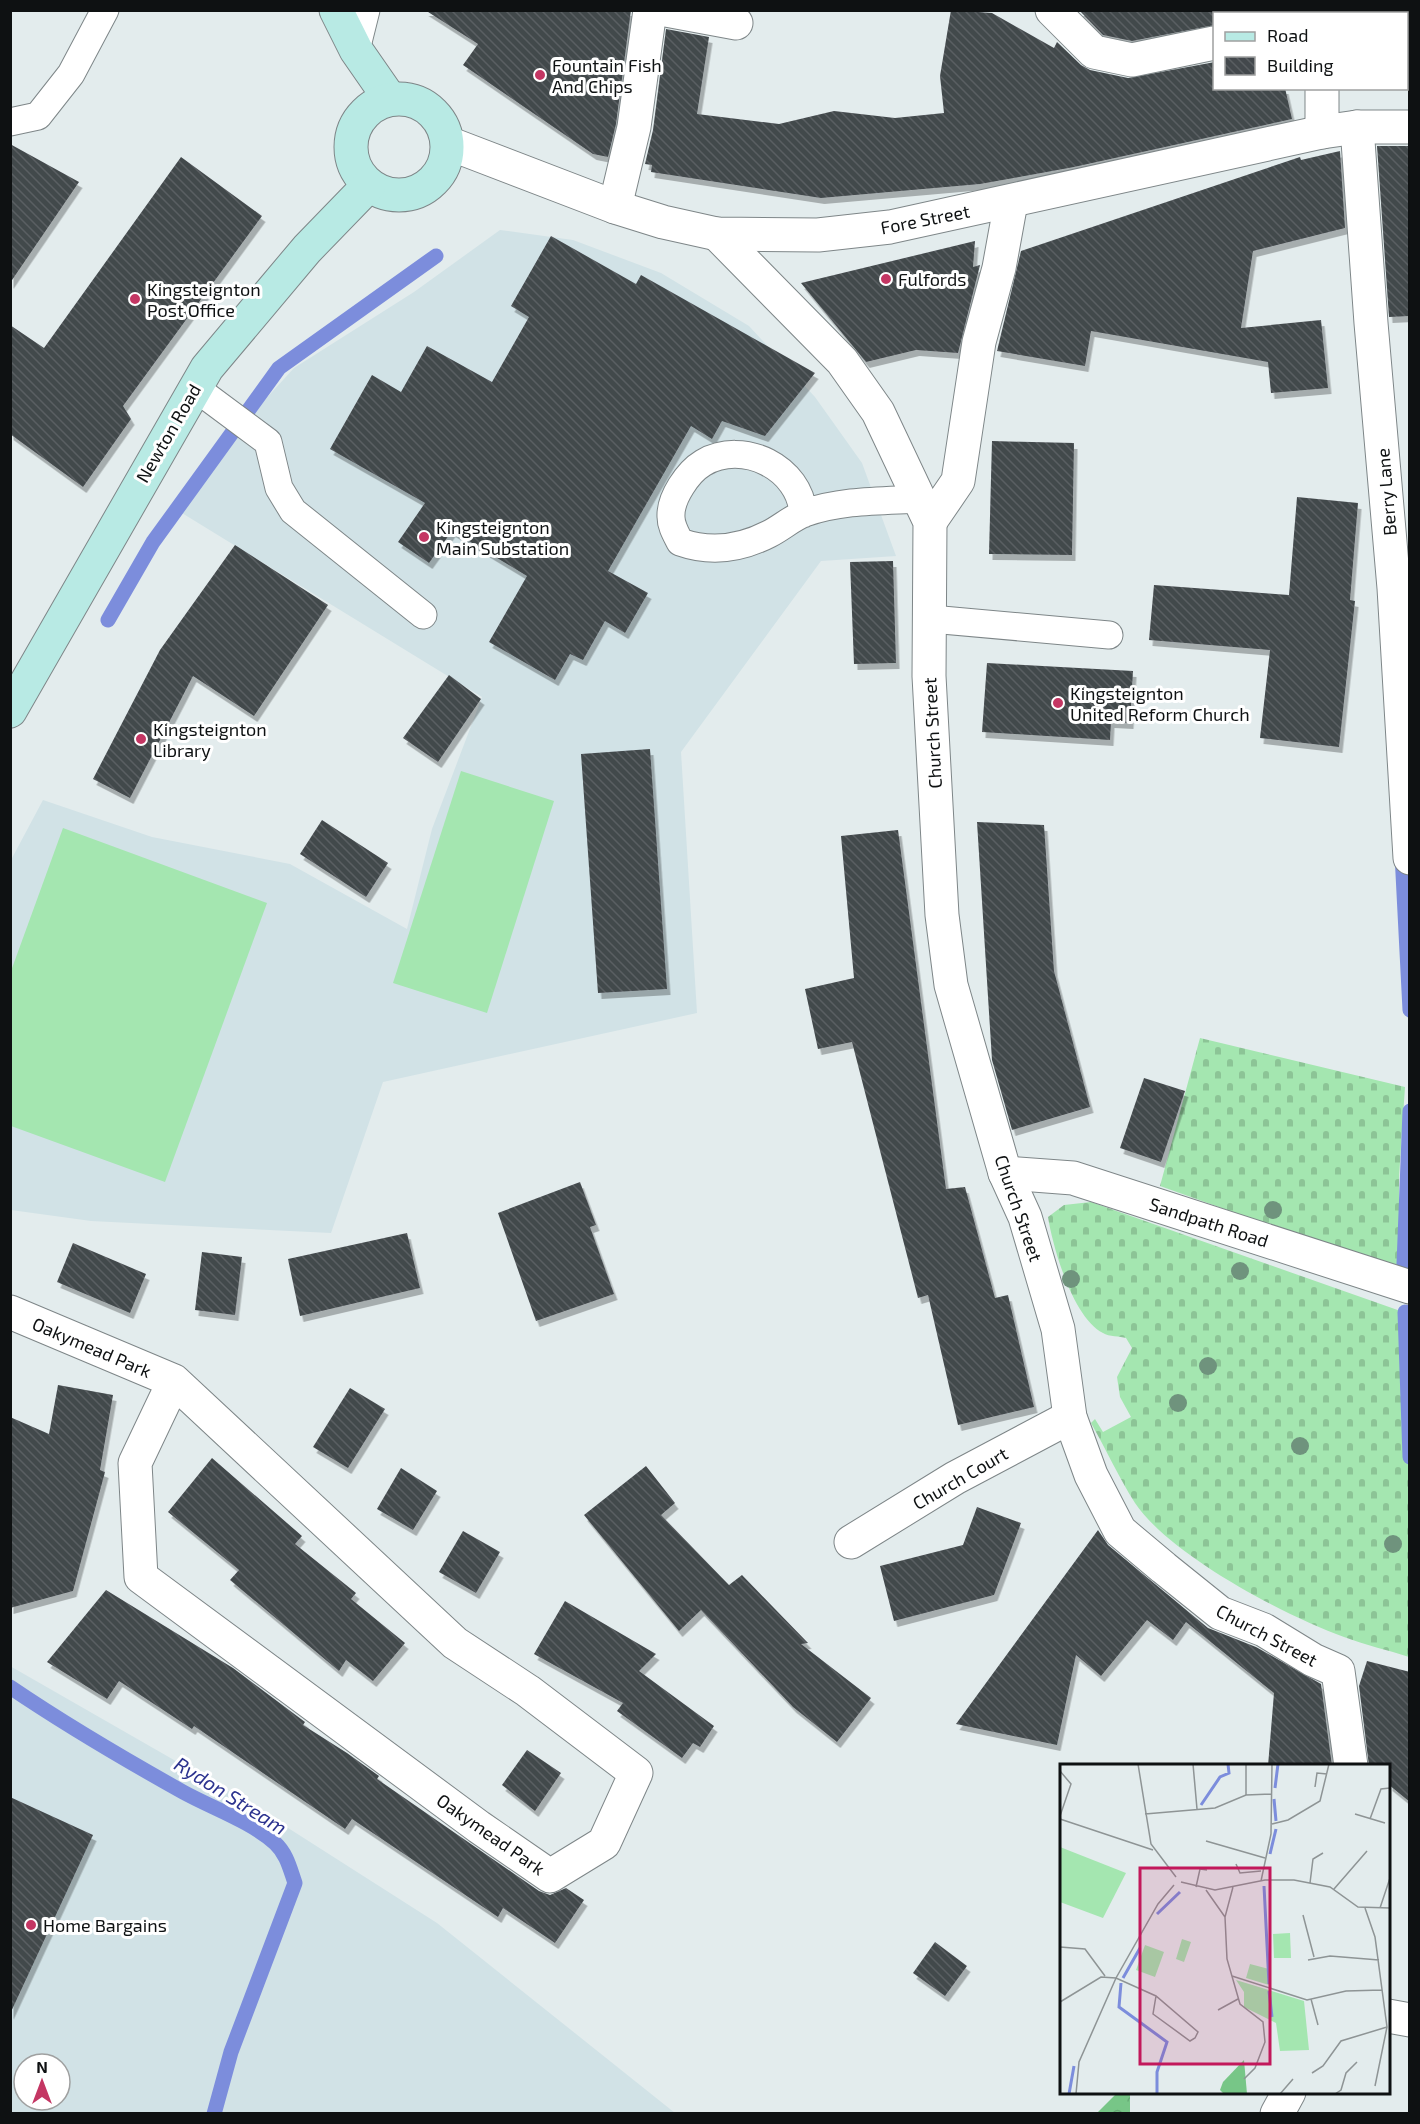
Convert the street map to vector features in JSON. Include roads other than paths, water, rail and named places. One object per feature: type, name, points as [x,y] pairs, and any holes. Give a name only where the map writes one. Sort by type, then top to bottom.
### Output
[{"type":"main road","points":[[336,10],[356,50],[390,99]]},
{"type":"main road","points":[[390,99],[406,99],[422,103],[444,127],[448,143],[446,159],[440,173],[428,185],[414,193],[398,196],[382,193],[369,185],[358,173],[352,159],[350,143],[354,128],[362,114],[374,105],[390,99]]},
{"type":"main road","name":"Newton Road","points":[[10,711],[194,387],[207,368],[307,249],[369,185]]},
{"type":"street","points":[[615,207],[634,127],[650,10]]},
{"type":"street","points":[[666,10],[736,23]]},
{"type":"street","points":[[1052,10],[1094,52],[1131,60],[1213,43]]},
{"type":"street","points":[[1322,90],[1322,132]]},
{"type":"street","name":"Fore Street","points":[[448,143],[615,207],[663,222],[717,234],[828,234],[890,227],[1322,132],[1358,127],[1410,127]]},
{"type":"street","name":"Berry Lane","points":[[1358,127],[1372,335],[1394,588],[1410,858]]},
{"type":"street","points":[[925,511],[958,481],[979,342],[999,268],[1011,202]]},
{"type":"street","name":"Church Street","points":[[717,234],[842,362],[878,412],[925,511],[931,619],[929,676],[942,915],[951,985],[1005,1173],[1025,1216],[1058,1329],[1070,1417],[1091,1475],[1120,1531],[1220,1612],[1263,1630],[1313,1660],[1338,1671],[1351,1764]]},
{"type":"street","name":"Sandpath Road","points":[[1005,1173],[1073,1178],[1410,1287]]},
{"type":"street","name":"Oakymead Park","points":[[10,1312],[174,1382],[455,1643],[528,1691],[636,1773],[604,1843],[550,1875],[478,1827],[141,1577],[135,1463],[174,1382]]},
{"type":"street","name":"Church Court","points":[[851,1542],[955,1478],[1070,1417]]},
{"type":"street","points":[[1390,2016],[1410,2020]]},
{"type":"street","points":[[1277,2114],[1288,2094]]},
{"type":"lane","points":[[10,122],[38,116],[71,74],[105,10]]},
{"type":"lane","points":[[356,50],[366,10]]},
{"type":"lane","points":[[194,387],[268,442],[279,488],[293,511],[423,615]]},
{"type":"lane","points":[[804,514],[800,492],[794,482],[775,465],[751,456],[728,456],[704,463],[684,482],[670,516],[680,542],[698,549],[712,550],[737,547],[767,535],[804,514],[838,505],[925,511]]},
{"type":"lane","points":[[931,619],[1109,635]]},
{"type":"waterway","points":[[108,620],[153,542],[279,368],[436,256]]},
{"type":"waterway","points":[[1402,854],[1410,1010]]},
{"type":"waterway","points":[[1404,1264],[1410,1111]]},
{"type":"waterway","points":[[1405,1312],[1410,1457]]},
{"type":"waterway","name":"Rydon Stream","points":[[10,1687],[139,1767],[265,1835],[279,1847],[290,1867],[295,1883],[231,2052],[214,2114]]},
{"type":"place","name":"Fountain Fish And Chips","points":[[540,75]]},
{"type":"place","name":"Fulfords","points":[[886,279]]},
{"type":"place","name":"Kingsteignton Post Office","points":[[135,299]]},
{"type":"place","name":"Kingsteignton Main Substation","points":[[424,537]]},
{"type":"place","name":"Kingsteignton United Reform Church","points":[[1058,703]]},
{"type":"place","name":"Kingsteignton Library","points":[[141,739]]},
{"type":"place","name":"Home Bargains","points":[[31,1925]]}]
